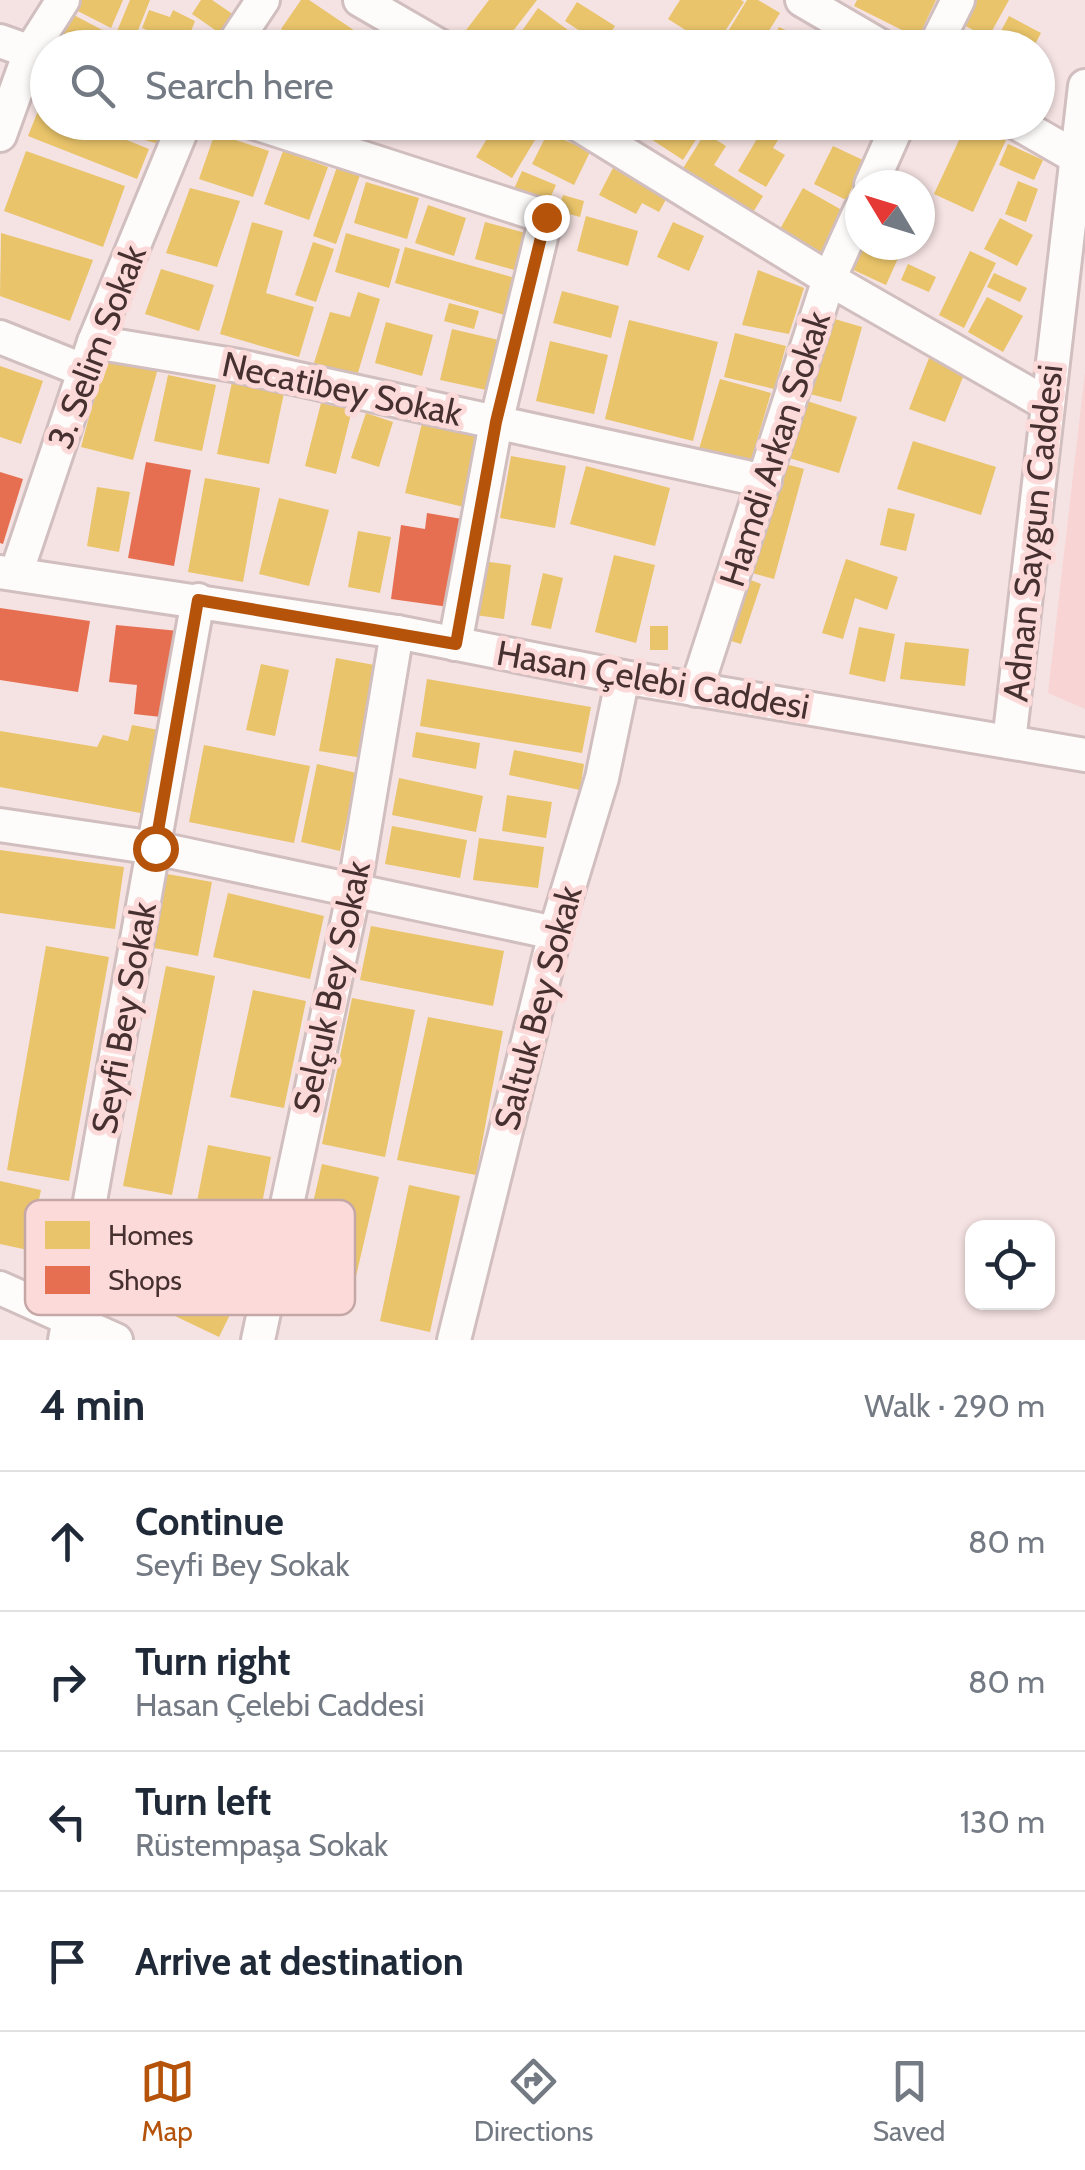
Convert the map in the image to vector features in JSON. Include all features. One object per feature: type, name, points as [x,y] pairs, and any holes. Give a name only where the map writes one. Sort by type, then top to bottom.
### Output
[{"type":"street","points":[[41,30],[64,0]]},
{"type":"street","points":[[243,30],[263,0]]},
{"type":"street","points":[[360,0],[412,30]]},
{"type":"street","points":[[802,0],[853,30]]},
{"type":"street","points":[[943,30],[958,0]]},
{"type":"street","points":[[2,123],[26,50]]},
{"type":"street","name":"Adnan Saygun Caddesi","points":[[1009,742],[1085,86]]},
{"type":"street","name":"3. Selim Sokak","points":[[8,573],[178,140]]},
{"type":"street","points":[[308,140],[546,217],[496,422],[456,644]]},
{"type":"street","points":[[603,140],[830,279],[1047,404]]},
{"type":"street","points":[[878,170],[891,140]]},
{"type":"street","points":[[1046,140],[1076,157]]},
{"type":"street","name":"Hamdi Arkan Sokak","points":[[696,690],[830,279],[845,244]]},
{"type":"street","name":"Necatibey Sokak","points":[[0,337],[90,356],[239,366],[765,480]]},
{"type":"street","name":"Hasan Çelebi Caddesi","points":[[8,573],[397,632],[623,677],[1085,755]]},
{"type":"street","name":"Seyfi Bey Sokak","points":[[91,1200],[198,600]]},
{"type":"street","name":"Selçuk Bey Sokak","points":[[288,1200],[354,890],[397,632]]},
{"type":"street","name":"Saltuk Bey Sokak","points":[[454,1340],[555,934],[602,778],[623,677]]},
{"type":"street","points":[[0,825],[155,848],[555,934]]},
{"type":"street","points":[[0,1288],[25,1303]]},
{"type":"street","points":[[44,1315],[67,1329],[116,1340]]},
{"type":"street","name":"Selçuk Bey Sokak","points":[[258,1340],[263,1315]]},
{"type":"shaded area","points":[[1085,372],[1085,709],[1048,693]]},
{"type":"building: Homes","points":[[71,0],[123,0],[111,28],[68,6]]},
{"type":"building: Homes","points":[[130,0],[150,0],[138,30],[118,30]]},
{"type":"building: Homes","points":[[201,0],[212,0],[237,17],[228,30],[215,30],[192,14]]},
{"type":"building: Homes","points":[[301,0],[309,0],[354,30],[282,30]]},
{"type":"building: Homes","points":[[489,0],[537,0],[514,30],[466,30]]},
{"type":"building: Homes","points":[[680,0],[744,2],[726,30],[685,30],[668,19]]},
{"type":"building: Homes","points":[[747,0],[758,0],[780,13],[769,30],[729,30]]},
{"type":"building: Homes","points":[[857,0],[936,0],[922,30],[902,30],[854,6]]},
{"type":"building: Homes","points":[[971,0],[1009,0],[992,30],[973,30],[960,23]]},
{"type":"building: Homes","points":[[577,2],[615,26],[612,30],[578,30],[565,21]]},
{"type":"building: Homes","points":[[538,8],[568,30],[523,30]]},
{"type":"building: Homes","points":[[149,10],[170,17],[173,10],[195,21],[191,30],[142,28]]},
{"type":"building: Homes","points":[[66,11],[102,30],[77,30],[55,30]]},
{"type":"building: Homes","points":[[1009,16],[1035,30],[1002,30]]},
{"type":"building: Homes","points":[[38,140],[127,140],[149,149],[137,179]]},
{"type":"building: Homes","points":[[213,140],[236,140],[269,151],[253,197],[199,179]]},
{"type":"building: Homes","points":[[486,140],[535,140],[512,178],[476,157]]},
{"type":"building: Homes","points":[[544,140],[565,140],[590,152],[574,185],[532,164]]},
{"type":"building: Homes","points":[[652,140],[696,140],[683,160]]},
{"type":"building: Homes","points":[[701,140],[716,140],[726,146],[714,165],[763,196],[752,214],[682,170]]},
{"type":"building: Homes","points":[[756,140],[778,140],[773,148],[785,155],[766,187],[738,171]]},
{"type":"building: Homes","points":[[959,140],[1006,140],[973,212],[935,192]]},
{"type":"building: Homes","points":[[1008,144],[1043,160],[1034,180],[999,165]]},
{"type":"building: Homes","points":[[833,146],[865,161],[861,170],[845,170],[845,200],[814,184]]},
{"type":"building: Homes","points":[[26,151],[125,186],[103,247],[4,211]]},
{"type":"building: Homes","points":[[283,151],[328,167],[309,220],[264,204]]},
{"type":"building: Homes","points":[[338,164],[361,172],[336,244],[313,236]]},
{"type":"building: Homes","points":[[614,166],[669,194],[659,212],[642,203],[636,214],[599,195]]},
{"type":"building: Homes","points":[[522,171],[556,185],[548,203],[514,189]]},
{"type":"building: Homes","points":[[1018,181],[1038,189],[1026,222],[1005,214]]},
{"type":"building: Homes","points":[[366,182],[419,198],[407,239],[354,223]]},
{"type":"building: Homes","points":[[190,188],[240,201],[217,267],[166,253]]},
{"type":"building: Homes","points":[[803,188],[845,212],[824,254],[780,229]]},
{"type":"building: Homes","points":[[563,195],[584,201],[580,217],[558,211]]},
{"type":"building: Homes","points":[[428,205],[466,218],[454,256],[415,243]]},
{"type":"building: Homes","points":[[586,216],[638,231],[628,266],[577,251]]},
{"type":"building: Homes","points":[[1000,218],[1033,235],[1017,266],[984,249]]},
{"type":"building: Homes","points":[[252,222],[283,231],[266,293],[314,307],[299,357],[220,334]]},
{"type":"building: Homes","points":[[485,222],[529,234],[518,271],[475,259]]},
{"type":"building: Homes","points":[[673,222],[704,236],[689,271],[657,257]]},
{"type":"building: Homes","points":[[1,233],[93,260],[70,321],[0,296]]},
{"type":"building: Homes","points":[[346,233],[400,249],[389,288],[335,272]]},
{"type":"building: Homes","points":[[313,242],[334,249],[316,302],[295,295]]},
{"type":"building: Homes","points":[[405,247],[519,279],[508,316],[395,283]]},
{"type":"building: Homes","points":[[970,251],[996,263],[964,328],[939,315]]},
{"type":"building: Homes","points":[[850,260],[897,260],[886,285],[847,267]]},
{"type":"building: Homes","points":[[908,264],[936,277],[929,292],[901,280]]},
{"type":"building: Homes","points":[[161,269],[214,285],[199,331],[145,314]]},
{"type":"building: Homes","points":[[758,270],[804,288],[789,334],[742,325]]},
{"type":"building: Homes","points":[[994,273],[1027,288],[1020,302],[987,287]]},
{"type":"building: Homes","points":[[562,291],[619,306],[611,338],[553,323]]},
{"type":"building: Homes","points":[[358,292],[380,299],[357,376],[314,363],[330,312],[350,317]]},
{"type":"building: Homes","points":[[987,297],[1023,316],[1003,352],[968,332]]},
{"type":"building: Homes","points":[[449,303],[479,311],[474,329],[444,321]]},
{"type":"building: Homes","points":[[828,317],[862,327],[841,402],[806,393]]},
{"type":"building: Homes","points":[[629,320],[718,342],[693,441],[605,419]]},
{"type":"building: Homes","points":[[386,322],[433,335],[422,376],[375,363]]},
{"type":"building: Homes","points":[[452,329],[503,341],[491,391],[440,380]]},
{"type":"building: Homes","points":[[735,333],[786,346],[774,389],[724,377]]},
{"type":"building: Homes","points":[[550,341],[608,355],[594,414],[536,401]]},
{"type":"building: Homes","points":[[931,353],[967,367],[945,422],[909,409]]},
{"type":"building: Homes","points":[[106,354],[158,368],[133,460],[81,447]]},
{"type":"building: Homes","points":[[0,366],[43,381],[21,444],[0,437]]},
{"type":"building: Homes","points":[[168,375],[216,385],[202,451],[154,441]]},
{"type":"building: Homes","points":[[720,379],[771,393],[750,464],[699,449]]},
{"type":"building: Homes","points":[[232,382],[284,393],[269,464],[217,454]]},
{"type":"building: Homes","points":[[807,401],[857,417],[839,473],[789,458]]},
{"type":"building: Homes","points":[[321,403],[352,410],[336,474],[305,466]]},
{"type":"building: Homes","points":[[366,413],[393,422],[379,467],[351,458]]},
{"type":"building: Homes","points":[[423,419],[481,433],[464,507],[405,493]]},
{"type":"building: Homes","points":[[913,441],[996,467],[981,515],[897,489]]},
{"type":"building: Homes","points":[[511,456],[566,466],[555,528],[500,518]]},
{"type":"building: Homes","points":[[782,463],[804,469],[774,579],[752,573]]},
{"type":"building: Homes","points":[[586,466],[670,488],[655,546],[570,524]]},
{"type":"building: Homes","points":[[205,478],[260,488],[243,582],[188,572]]},
{"type":"building: Homes","points":[[97,487],[130,492],[119,552],[87,546]]},
{"type":"building: Homes","points":[[279,498],[329,510],[309,586],[259,574]]},
{"type":"building: Homes","points":[[888,508],[915,514],[906,551],[880,545]]},
{"type":"building: Homes","points":[[358,531],[391,537],[380,593],[348,587]]},
{"type":"building: Homes","points":[[614,555],[655,565],[636,643],[595,632]]},
{"type":"building: Homes","points":[[846,559],[898,577],[887,610],[855,598],[843,639],[822,633]]},
{"type":"building: Homes","points":[[482,561],[511,565],[504,619],[475,615]]},
{"type":"building: Homes","points":[[543,573],[563,578],[551,629],[531,625]]},
{"type":"building: Homes","points":[[748,579],[761,584],[741,644],[728,640]]},
{"type":"building: Homes","points":[[650,626],[668,626],[668,650],[650,650]]},
{"type":"building: Homes","points":[[859,627],[895,634],[885,682],[849,674]]},
{"type":"building: Homes","points":[[905,642],[969,649],[965,686],[900,679]]},
{"type":"building: Homes","points":[[336,658],[380,666],[363,758],[319,751]]},
{"type":"building: Homes","points":[[261,664],[289,670],[275,736],[246,730]]},
{"type":"building: Homes","points":[[427,679],[591,707],[582,753],[420,726]]},
{"type":"building: Homes","points":[[132,725],[159,730],[146,814],[0,787],[0,731],[97,747],[103,735],[128,741]]},
{"type":"building: Homes","points":[[416,732],[480,743],[476,769],[412,757]]},
{"type":"building: Homes","points":[[204,745],[310,766],[294,843],[189,822]]},
{"type":"building: Homes","points":[[514,750],[584,764],[580,790],[509,775]]},
{"type":"building: Homes","points":[[317,764],[357,773],[340,851],[301,842]]},
{"type":"building: Homes","points":[[399,778],[483,796],[476,832],[392,815]]},
{"type":"building: Homes","points":[[507,795],[552,802],[546,838],[502,831]]},
{"type":"building: Homes","points":[[392,826],[467,840],[460,878],[385,864]]},
{"type":"building: Homes","points":[[479,838],[544,847],[538,888],[473,880]]},
{"type":"building: Homes","points":[[0,850],[124,867],[115,929],[0,913]]},
{"type":"building: Homes","points":[[167,874],[212,882],[198,956],[154,948]]},
{"type":"building: Homes","points":[[228,893],[324,916],[310,979],[213,957]]},
{"type":"building: Homes","points":[[371,926],[504,951],[493,1006],[360,980]]},
{"type":"building: Homes","points":[[46,946],[109,957],[69,1181],[7,1170]]},
{"type":"building: Homes","points":[[166,966],[215,976],[172,1195],[123,1186]]},
{"type":"building: Homes","points":[[253,990],[306,1001],[284,1108],[230,1097]]},
{"type":"building: Homes","points":[[352,998],[415,1010],[385,1157],[322,1144]]},
{"type":"building: Homes","points":[[428,1017],[503,1031],[476,1175],[397,1160]]},
{"type":"building: Homes","points":[[208,1145],[271,1157],[263,1200],[197,1200]]},
{"type":"building: Homes","points":[[322,1164],[379,1177],[355,1281],[355,1200],[314,1200]]},
{"type":"building: Homes","points":[[0,1181],[41,1190],[39,1200],[25,1200],[25,1249],[0,1244]]},
{"type":"building: Homes","points":[[409,1185],[460,1196],[430,1332],[380,1321]]},
{"type":"building: Homes","points":[[173,1315],[230,1315],[219,1337]]},
{"type":"building: Shops","points":[[146,462],[191,470],[174,566],[128,558]]},
{"type":"building: Shops","points":[[0,472],[23,479],[3,544],[0,543]]},
{"type":"building: Shops","points":[[427,513],[462,519],[449,607],[391,599],[401,525],[425,529]]},
{"type":"building: Shops","points":[[0,608],[90,621],[78,692],[0,680]]},
{"type":"building: Shops","points":[[116,625],[179,631],[170,718],[134,714],[137,685],[109,682]]},
{"type":"route","points":[[155,848],[198,600],[456,644],[496,422],[546,217]]}]
